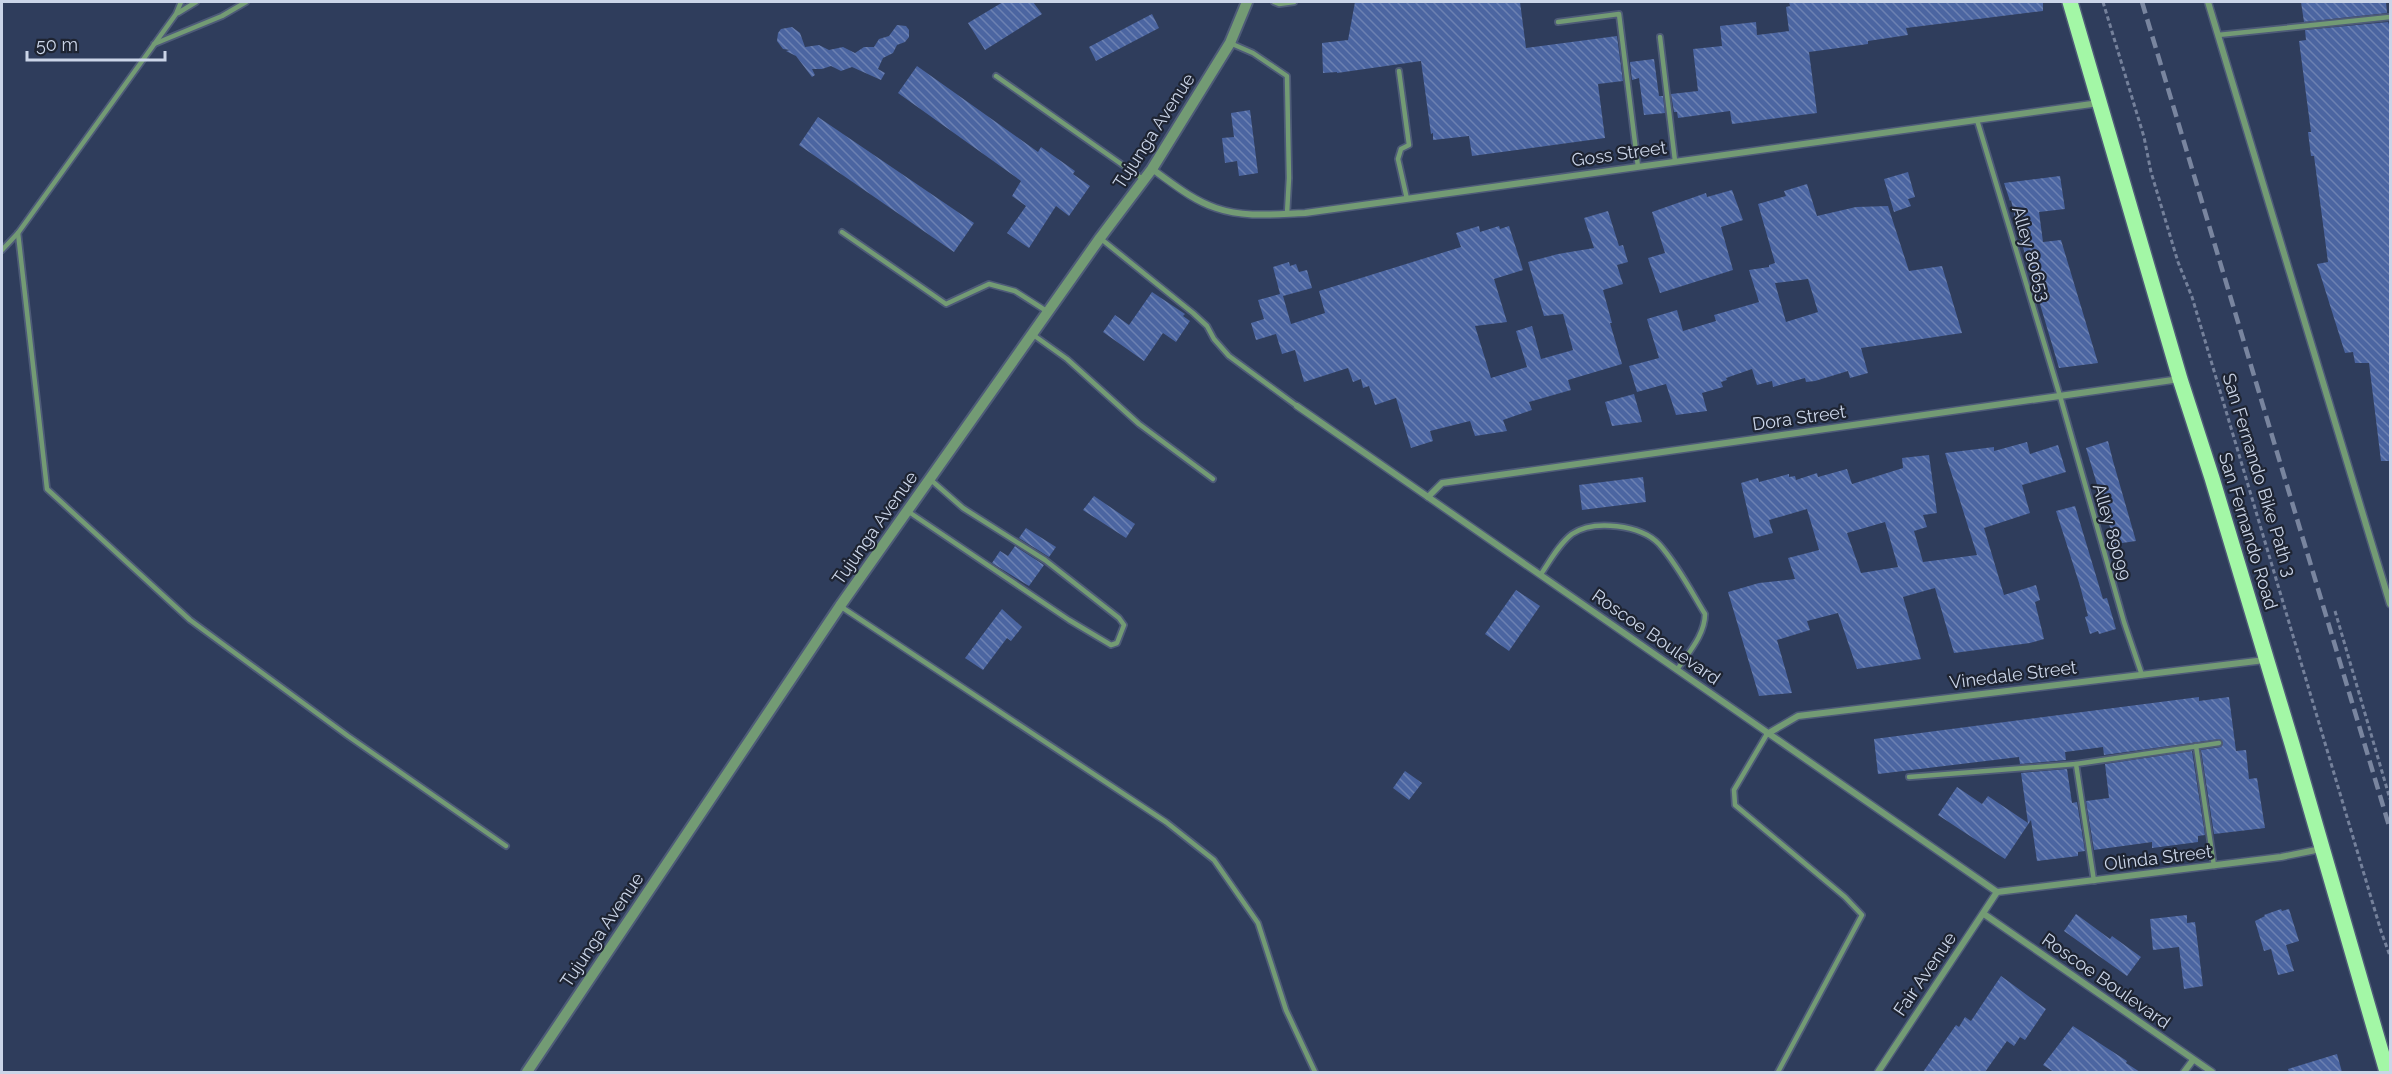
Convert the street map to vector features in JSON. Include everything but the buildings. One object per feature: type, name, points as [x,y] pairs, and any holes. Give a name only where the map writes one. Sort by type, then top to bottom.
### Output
[{"type":"main road","name":"San Fernando Road","points":[[2070,2],[2387,1072]]},
{"type":"street","name":"Tujunga Avenue","points":[[527,1072],[840,606],[1100,238],[1152,169],[1230,43],[1247,2]]},
{"type":"street","points":[[2208,2],[2391,604]]},
{"type":"street","name":"Goss Street","points":[[1152,169],[1186,193],[1216,208],[1251,215],[1287,214],[2100,103]]},
{"type":"street","name":"Dora Street","points":[[1428,497],[1442,483],[2180,379]]},
{"type":"street","name":"Roscoe Boulevard","points":[[1297,406],[1997,892]]},
{"type":"street","name":"Vinedale Street","points":[[1767,734],[1798,716],[2266,660]]},
{"type":"street","name":"Olinda Street","points":[[1997,892],[2214,866],[2321,849]]},
{"type":"street","name":"Fair Avenue","points":[[1878,1072],[1997,892]]},
{"type":"street","name":"Roscoe Boulevard","points":[[1983,914],[2212,1072]]},
{"type":"street","points":[[2184,1072],[2193,1060]]},
{"type":"lane","points":[[2,250],[18,233],[176,14],[181,2]]},
{"type":"lane","points":[[176,14],[196,2]]},
{"type":"lane","points":[[154,44],[222,16],[246,2]]},
{"type":"lane","points":[[1274,2],[1279,4],[1294,2]]},
{"type":"lane","points":[[1558,22],[1619,14],[1638,167]]},
{"type":"lane","points":[[2218,35],[2391,17]]},
{"type":"lane","points":[[1660,37],[1675,162]]},
{"type":"lane","points":[[1230,43],[1253,53],[1287,76],[1289,178],[1287,214]]},
{"type":"lane","points":[[1399,71],[1409,145],[1401,149],[1398,159],[1407,199]]},
{"type":"lane","points":[[996,76],[1144,180]]},
{"type":"lane","name":"Alley 80653","points":[[1977,120],[2060,396]]},
{"type":"lane","points":[[842,232],[946,304],[989,284],[1015,291],[1048,312]]},
{"type":"lane","points":[[18,233],[47,489],[190,620],[506,846]]},
{"type":"lane","points":[[1100,238],[1207,326],[1214,339],[1229,356],[1297,406]]},
{"type":"lane","points":[[1032,334],[1067,359],[1139,424],[1213,479]]},
{"type":"lane","name":"Alley 89099","points":[[2060,396],[2124,622],[2142,675]]},
{"type":"lane","points":[[908,511],[1069,620],[1111,645],[1118,643],[1124,625],[1119,618],[1045,560],[963,508],[928,479]]},
{"type":"lane","points":[[1541,574],[1572,534],[1590,525],[1632,528],[1658,543],[1705,614],[1705,624],[1701,632],[1677,669]]},
{"type":"lane","points":[[840,606],[1166,822],[1214,860],[1258,923],[1286,1010],[1315,1072]]},
{"type":"lane","points":[[1767,734],[1734,790],[1735,805],[1845,897],[1862,915],[1778,1072]]},
{"type":"lane","points":[[1909,777],[2076,764],[2219,743]]},
{"type":"lane","points":[[2196,746],[2214,866]]},
{"type":"lane","points":[[2076,764],[2094,881]]},
{"type":"path","name":"San Fernando Bike Path 3","points":[[2103,2],[2178,262],[2192,297],[2381,931],[2391,956]]},
{"type":"path","points":[[2335,611],[2391,799]]},
{"type":"railway","points":[[2142,2],[2390,829]]}]
